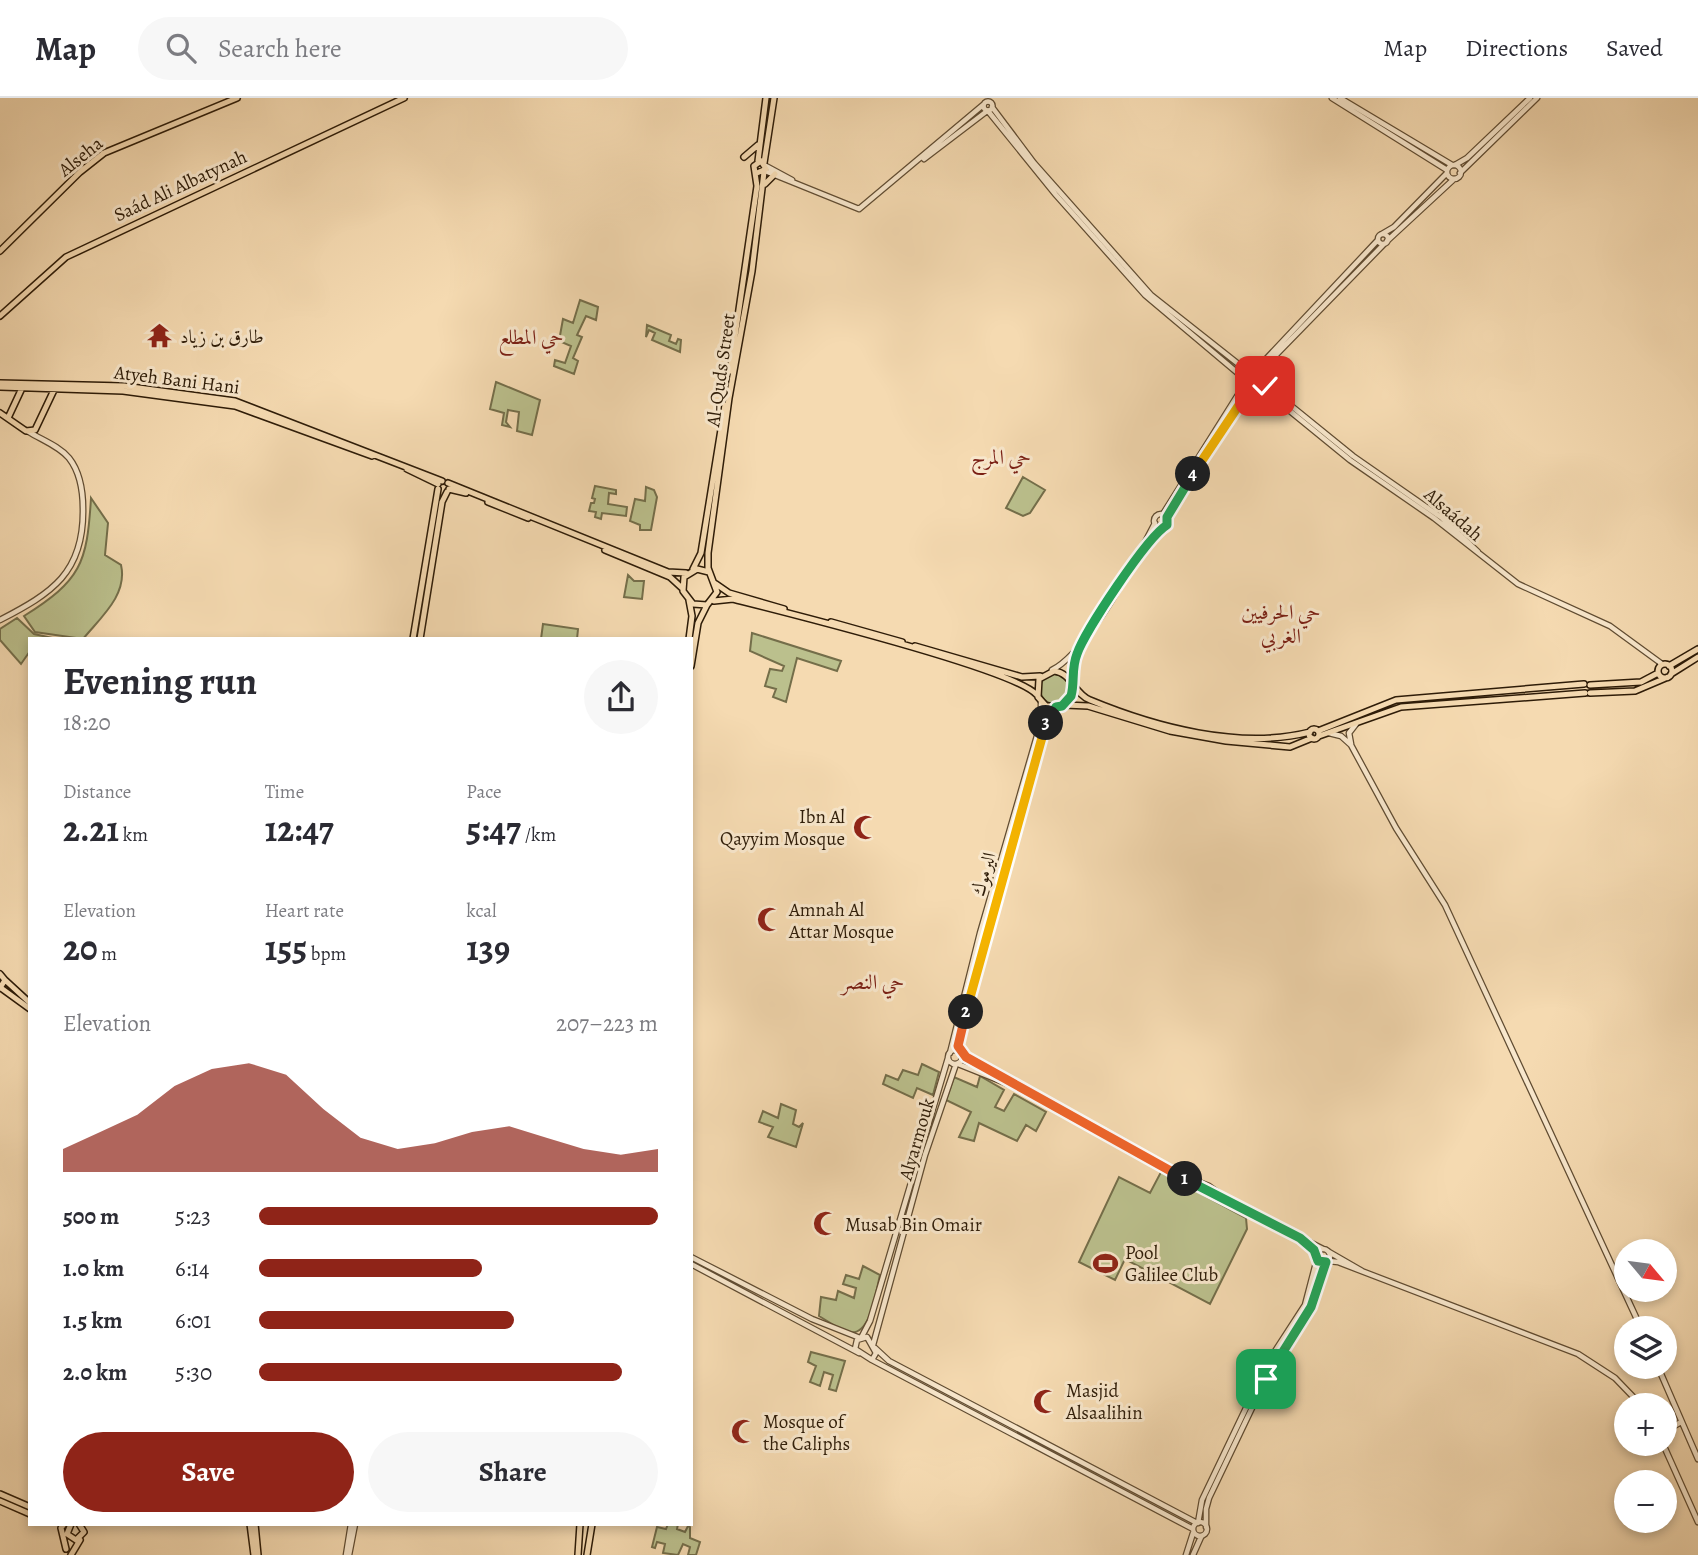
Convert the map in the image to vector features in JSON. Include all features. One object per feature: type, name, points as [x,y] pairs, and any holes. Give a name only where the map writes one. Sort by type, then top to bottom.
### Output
[{"type":"main road","name":"Alseha","points":[[0,251],[80,172],[104,153],[237,98]]},
{"type":"main road","name":"Saád Ali Albatynah","points":[[387,104],[393,98]]},
{"type":"main road","name":"Saád Ali Albatynah","points":[[0,316],[66,257],[404,98]]},
{"type":"main road","points":[[682,588],[682,580],[691,571],[701,553],[715,476],[762,168],[760,142],[766,98]]},
{"type":"main road","name":"Al-Quds Street","points":[[709,572],[708,553],[729,398],[751,282],[764,187],[762,168],[774,98]]},
{"type":"main road","points":[[744,157],[760,142]]},
{"type":"main road","points":[[764,187],[775,174]]},
{"type":"main road","name":"Atyeh Bani Hani","points":[[0,385],[124,386],[235,401],[443,486],[667,572],[691,571]]},
{"type":"main road","points":[[21,386],[4,416],[29,432],[37,428],[54,390]]},
{"type":"main road","points":[[44,386],[54,390],[123,391],[235,406],[402,467],[670,578],[682,588],[689,600],[692,616],[689,637]]},
{"type":"main road","points":[[44,386],[50,398]]},
{"type":"main road","points":[[413,637],[443,486]]},
{"type":"main road","points":[[420,637],[443,486]]},
{"type":"main road","points":[[691,571],[709,572],[716,584],[726,591],[746,598],[1022,677],[1060,672],[1089,700],[1169,725],[1225,735],[1311,735]]},
{"type":"main road","points":[[693,654],[698,623],[716,596],[716,584]]},
{"type":"main road","points":[[689,600],[697,605],[733,599],[872,637],[1008,677],[1026,685],[1040,699],[1059,706],[1088,706],[1192,736],[1293,746],[1311,735],[1396,699],[1641,682],[1698,649]]},
{"type":"main road","points":[[1318,733],[1328,733],[1401,706],[1635,691],[1698,657]]},
{"type":"main road","points":[[1662,668],[1669,675]]},
{"type":"main road","points":[[1662,668],[1669,675]]},
{"type":"main road","points":[[1040,699],[1037,685],[1046,673]]},
{"type":"main road","points":[[1059,706],[1071,696],[1071,681]]},
{"type":"main road","points":[[1587,684],[1581,690],[1587,693]]},
{"type":"main road","points":[[1293,735],[1287,741],[1293,746]]},
{"type":"main road","points":[[1293,735],[1293,746]]},
{"type":"main road","points":[[0,974],[28,1001]]},
{"type":"main road","points":[[5,980],[0,988],[28,1008]]},
{"type":"main road","points":[[0,1494],[28,1506]]},
{"type":"main road","points":[[0,1501],[28,1513]]},
{"type":"main road","points":[[80,1526],[83,1535]]},
{"type":"main road","points":[[71,1555],[87,1526]]},
{"type":"main road","points":[[253,1526],[256,1555]]},
{"type":"main road","points":[[578,1555],[580,1526]]},
{"type":"main road","points":[[587,1555],[592,1526]]},
{"type":"main road","points":[[65,1530],[74,1540],[83,1535]]},
{"type":"main road","points":[[65,1530],[65,1552]]},
{"type":"main road","points":[[65,1530],[65,1552]]},
{"type":"street","points":[[1332,98],[1454,179]]},
{"type":"street","points":[[1340,98],[1454,165],[1460,173]]},
{"type":"street","points":[[1139,556],[1156,516],[1165,515],[1268,363],[1386,242],[1460,173],[1530,98]]},
{"type":"street","points":[[1165,515],[1252,374],[1382,234],[1405,217],[1454,165],[1476,153],[1537,98]]},
{"type":"street","points":[[762,168],[859,209],[989,102],[989,110],[1132,275],[1246,381]]},
{"type":"street","points":[[917,162],[989,110]]},
{"type":"street","points":[[762,168],[793,180]]},
{"type":"street","points":[[1382,234],[1386,242]]},
{"type":"street","points":[[1378,240],[1386,242]]},
{"type":"street","points":[[1188,328],[1252,374]]},
{"type":"street","name":"Alsaádah","points":[[1252,374],[1328,437],[1442,518],[1478,553]]},
{"type":"street","name":"Alsaádah","points":[[1246,381],[1273,398],[1350,460],[1402,494],[1478,553]]},
{"type":"street","points":[[37,428],[46,441]]},
{"type":"street","points":[[0,621],[48,594],[64,577],[78,553],[83,511],[78,476],[68,457],[29,432]]},
{"type":"street","points":[[1046,673],[1065,663],[1080,646],[1139,556],[1168,523],[1165,515]]},
{"type":"street","points":[[1155,523],[1162,528]]},
{"type":"street","points":[[1478,553],[1528,590],[1610,626],[1652,657],[1662,668]]},
{"type":"street","points":[[1071,681],[1080,646]]},
{"type":"street","name":"اليرموك","points":[[859,1353],[855,1346],[870,1321],[949,1055],[980,933],[1041,722],[1040,699]]},
{"type":"street","points":[[1059,706],[1047,720],[1032,771],[958,1041],[961,1053],[1009,1084],[1181,1175],[1209,1186],[1237,1206],[1363,1272]]},
{"type":"street","points":[[1351,745],[1350,730],[1360,720]]},
{"type":"street","points":[[1328,733],[1341,736],[1351,745],[1403,841],[1445,905],[1635,1316]]},
{"type":"street","points":[[949,1055],[961,1053]]},
{"type":"street","name":"Alyarmouk","points":[[872,1360],[877,1355],[874,1347],[925,1155],[961,1053]]},
{"type":"street","points":[[949,1055],[957,1064],[998,1078]]},
{"type":"street","points":[[1300,1238],[1316,1257],[1327,1262],[1336,1261],[1578,1354],[1615,1378],[1629,1393]]},
{"type":"street","points":[[1186,1555],[1198,1523],[1202,1500],[1264,1369],[1305,1306],[1316,1257],[1326,1251]]},
{"type":"street","points":[[1193,1555],[1206,1527],[1205,1515],[1209,1498],[1273,1364],[1311,1307],[1327,1262],[1326,1251]]},
{"type":"street","points":[[693,1258],[812,1319],[860,1338],[870,1339],[874,1347],[889,1361],[1162,1509],[1202,1536]]},
{"type":"street","points":[[693,1265],[1162,1509]]},
{"type":"street","points":[[1663,1379],[1698,1459]]},
{"type":"street","points":[[1677,1424],[1681,1422]]},
{"type":"street","points":[[1668,1456],[1698,1522]]},
{"type":"street","points":[[1172,1515],[1206,1527]]},
{"type":"street","points":[[347,1555],[353,1526]]},
{"type":"green space","points":[[580,300],[598,307],[596,320],[586,316],[577,335],[582,337],[573,358],[578,361],[574,374],[554,366],[555,360],[565,363],[571,346],[559,341],[563,319],[573,323]]},
{"type":"green space","points":[[647,325],[671,335],[669,341],[676,344],[678,339],[681,340],[680,352],[652,340],[655,333],[649,330],[646,337]]},
{"type":"green space","points":[[496,382],[540,400],[532,435],[517,431],[519,412],[508,410],[506,422],[510,427],[502,425],[504,413],[490,409]]},
{"type":"green space","points":[[1023,477],[1045,490],[1030,513],[1023,516],[1006,508]]},
{"type":"green space","points":[[595,486],[616,490],[616,494],[609,493],[608,504],[627,507],[626,516],[602,513],[601,519],[595,517],[596,512],[589,511],[595,499],[592,498]]},
{"type":"green space","points":[[646,487],[654,490],[657,497],[651,530],[640,530],[640,525],[630,521],[635,499],[645,501]]},
{"type":"green space","points":[[91,498],[108,523],[105,555],[121,565],[122,576],[117,596],[85,637],[35,632],[24,616],[58,592],[69,580],[83,555]]},
{"type":"green space","points":[[628,575],[634,581],[644,581],[642,599],[624,597]]},
{"type":"green space","points":[[17,618],[34,634],[48,637],[28,637],[28,654],[21,664],[0,640],[0,629]]},
{"type":"green space","points":[[543,624],[578,629],[577,637],[541,637]]},
{"type":"green space","points":[[752,633],[841,661],[837,671],[797,658],[786,702],[773,697],[776,689],[765,686],[770,669],[782,671],[784,666],[750,651]]},
{"type":"green space","points":[[1055,674],[1061,675],[1069,683],[1069,695],[1061,703],[1055,704],[1049,703],[1041,695],[1040,689],[1041,683],[1049,675]]},
{"type":"green space","points":[[922,1064],[939,1072],[933,1095],[917,1088],[913,1098],[883,1084],[886,1075],[898,1080],[903,1070],[918,1075]]},
{"type":"green space","points":[[980,1076],[1004,1090],[995,1107],[1004,1111],[1014,1094],[1046,1112],[1036,1131],[1026,1125],[1017,1141],[979,1123],[974,1141],[959,1137],[971,1112],[946,1100],[954,1077],[977,1087]]},
{"type":"green space","points":[[781,1104],[796,1110],[793,1124],[799,1127],[803,1123],[796,1147],[768,1137],[773,1127],[759,1122],[763,1111],[778,1118]]},
{"type":"green space","points":[[1161,1172],[1246,1218],[1247,1229],[1210,1304],[1125,1259],[1115,1280],[1079,1262],[1119,1177],[1150,1193]]},
{"type":"green space","points":[[863,1266],[880,1275],[877,1291],[867,1321],[856,1332],[848,1332],[819,1316],[821,1297],[836,1300],[838,1291],[854,1298],[856,1288],[843,1284],[846,1275],[859,1279]]},
{"type":"green space","points":[[811,1352],[845,1361],[836,1391],[829,1389],[833,1375],[824,1372],[820,1386],[810,1382],[816,1366],[808,1362]]},
{"type":"green space","points":[[667,1526],[678,1526],[677,1529],[685,1532],[688,1526],[690,1527],[690,1538],[700,1542],[696,1555],[688,1555],[690,1547],[683,1544],[678,1555],[663,1553],[665,1544],[657,1542],[655,1548],[652,1547],[657,1527],[666,1529]]},
{"type":"place","name":"طارق بن زياد","points":[[160,336]]},
{"type":"place","name":"Ibn Al Qayyim Mosque","points":[[865,827]]},
{"type":"place","name":"Amnah Al Attar Mosque","points":[[769,920]]},
{"type":"place","name":"Musab Bin Omair","points":[[825,1224]]},
{"type":"place","name":"Pool Galilee Club","points":[[1105,1263]]},
{"type":"place","name":"Masjid Alsaalihin","points":[[1046,1401]]},
{"type":"place","name":"Mosque of the Caliphs","points":[[743,1432]]},
{"type":"district","name":"حي المطلع","points":[[531,337]]},
{"type":"district","name":"حي المرج","points":[[1001,457]]},
{"type":"district","name":"حي الحرفيين الغربي","points":[[1281,624]]},
{"type":"district","name":"حي النصر","points":[[873,982]]},
{"type":"route","points":[[1265,386],[1258,379],[1256,385],[1245,395],[1167,517],[1167,525],[1139,556],[1080,646],[1070,680],[1073,690],[1071,696],[1068,702],[1056,707],[1052,712],[1042,736],[977,967],[958,1046],[966,1057],[1009,1084],[1181,1175],[1205,1191],[1300,1238],[1314,1250],[1318,1261],[1326,1262],[1311,1307],[1277,1357],[1266,1379]]}]
